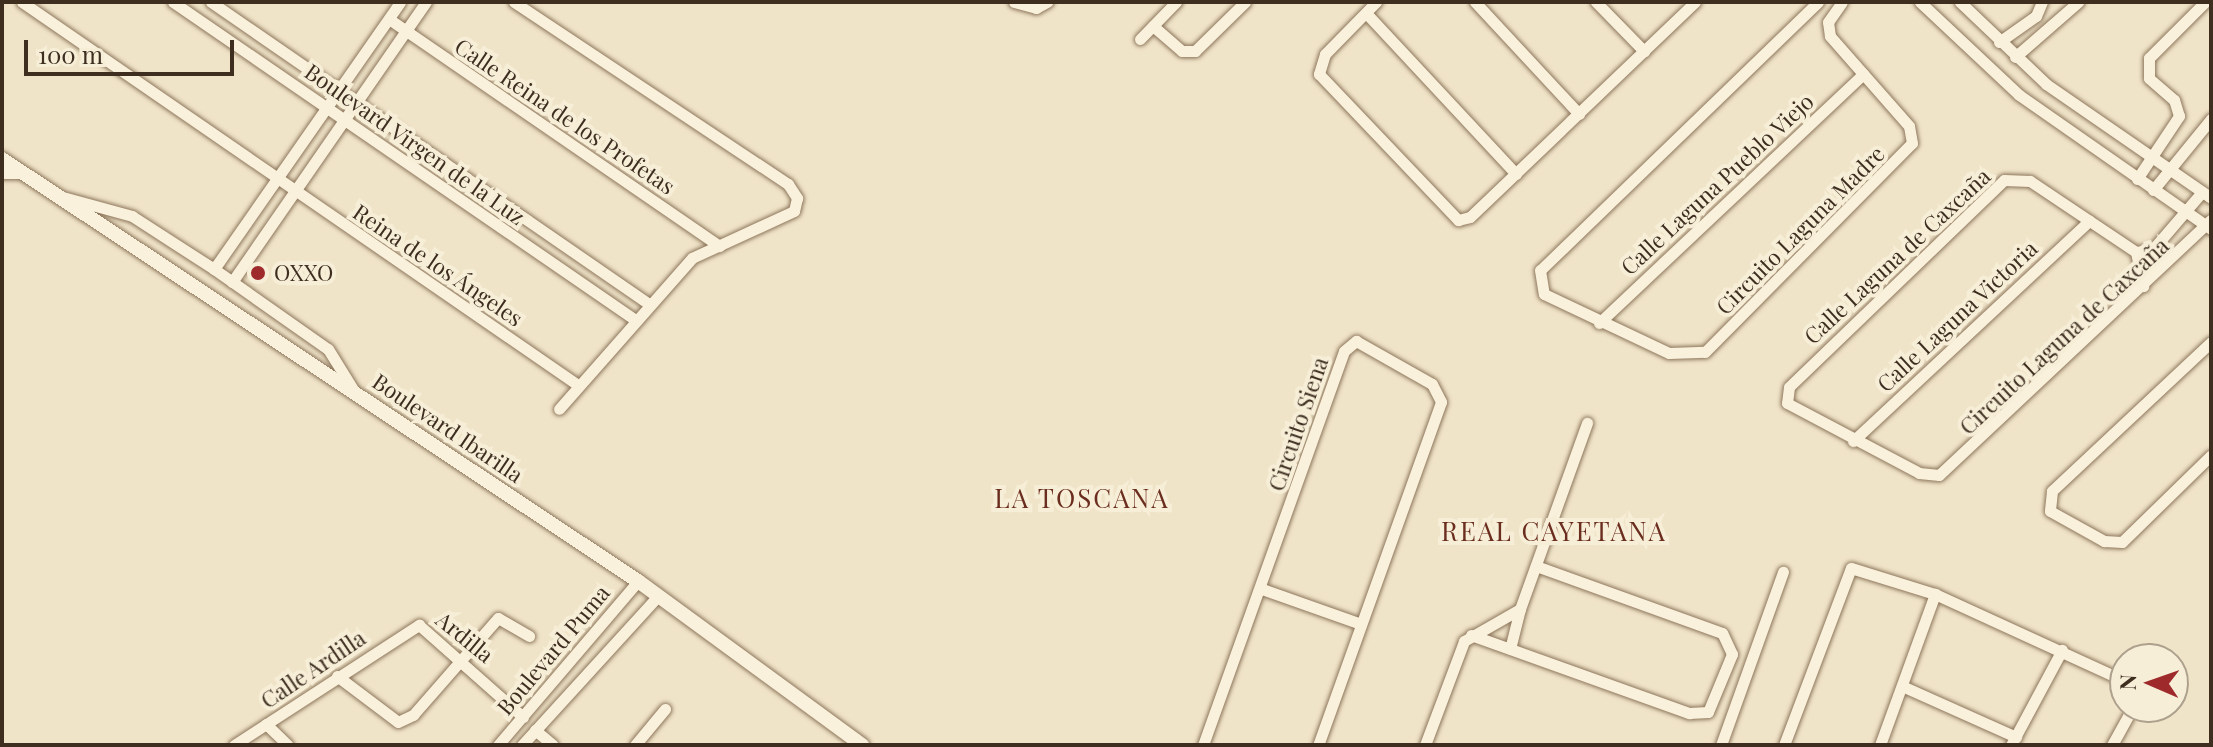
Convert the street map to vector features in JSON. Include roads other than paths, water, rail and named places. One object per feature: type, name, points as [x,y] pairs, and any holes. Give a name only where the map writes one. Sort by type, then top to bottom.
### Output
[{"type":"street","name":"Reina de los Ángeles","points":[[22,2],[578,385]]},
{"type":"street","name":"Boulevard Virgen de la Luz","points":[[173,2],[634,319]]},
{"type":"street","name":"Boulevard Virgen de la Luz","points":[[211,2],[649,304]]},
{"type":"street","points":[[214,269],[400,2]]},
{"type":"street","points":[[232,282],[426,2]]},
{"type":"street","points":[[514,2],[788,184],[797,203],[692,258],[634,319],[559,409]]},
{"type":"street","points":[[1014,2],[1036,8],[1047,2]]},
{"type":"street","points":[[1140,39],[1176,2]]},
{"type":"street","points":[[1153,26],[1176,47],[1195,51],[1245,2]]},
{"type":"street","points":[[1376,2],[1325,54],[1319,74],[1446,214],[1470,217],[1695,2]]},
{"type":"street","points":[[1475,2],[1579,114]]},
{"type":"street","points":[[1596,2],[1644,51]]},
{"type":"street","points":[[1599,323],[1539,287],[1540,270],[1818,2]]},
{"type":"street","name":"Circuito Laguna Madre","points":[[1599,323],[1686,358],[1705,352],[1906,154],[1909,126],[1827,29],[1842,2]]},
{"type":"street","points":[[1920,2],[2019,95],[2153,190],[2210,225]]},
{"type":"street","points":[[1960,2],[2015,57],[2206,195],[2154,248],[2136,252],[2143,286]]},
{"type":"street","points":[[1999,42],[2036,16],[2042,2]]},
{"type":"street","points":[[2015,57],[2078,2]]},
{"type":"street","points":[[2137,179],[2153,158],[2179,110],[2149,78],[2147,63],[2205,2]]},
{"type":"street","points":[[1366,13],[1516,174]]},
{"type":"street","name":"Calle Reina de los Profetas","points":[[389,19],[719,246]]},
{"type":"street","name":"Calle Laguna Pueblo Viejo","points":[[1599,323],[1863,74]]},
{"type":"street","points":[[2153,190],[2211,119]]},
{"type":"street","name":"Boulevard Ibarilla","points":[[2,159],[638,581],[844,740],[862,745]]},
{"type":"street","points":[[2,173],[23,173]]},
{"type":"street","name":"Calle Laguna de Caxcaña","points":[[1853,441],[1787,403],[1789,387],[1998,183],[2030,181],[2136,252]]},
{"type":"street","points":[[55,195],[132,216],[214,269],[328,349],[354,391]]},
{"type":"street","name":"Calle Laguna Victoria","points":[[1853,441],[2089,221]]},
{"type":"street","name":"Circuito Laguna de Caxcaña","points":[[1853,441],[1919,473],[1939,475],[2210,225]]},
{"type":"street","name":"Circuito Siena","points":[[1203,745],[1262,589],[1344,351],[1362,342],[1432,384],[1441,402],[1318,745]]},
{"type":"street","points":[[2211,342],[2052,491],[2050,511],[2104,541],[2130,537],[2211,455]]},
{"type":"street","points":[[1510,649],[1520,609],[1587,423]]},
{"type":"street","points":[[1471,635],[1699,714],[1713,704],[1732,654],[1722,633],[1536,566]]},
{"type":"street","points":[[1784,745],[1851,568],[1935,594],[2109,673]]},
{"type":"street","points":[[1721,745],[1783,572]]},
{"type":"street","name":"Boulevard Puma","points":[[498,745],[638,581]]},
{"type":"street","points":[[1262,589],[1361,624]]},
{"type":"street","points":[[1880,745],[1935,594]]},
{"type":"street","name":"Boulevard Puma","points":[[522,745],[658,596]]},
{"type":"street","points":[[1425,745],[1471,635],[1520,609]]},
{"type":"street","points":[[337,676],[391,720],[406,720],[498,618],[529,636]]},
{"type":"street","name":"Ardilla","points":[[414,626],[424,626],[463,656],[523,717]]},
{"type":"street","name":"Calle Ardilla","points":[[234,745],[414,626]]},
{"type":"street","points":[[1902,686],[2014,741],[2062,650]]},
{"type":"street","points":[[635,745],[665,709]]},
{"type":"street","points":[[2112,745],[2124,723]]},
{"type":"street","points":[[266,724],[288,745]]},
{"type":"street","points":[[535,730],[553,745]]},
{"type":"place","name":"OXXO","points":[[258,273]]},
{"type":"district","name":"LA TOSCANA","points":[[1082,498]]},
{"type":"district","name":"REAL CAYETANA","points":[[1554,531]]}]
